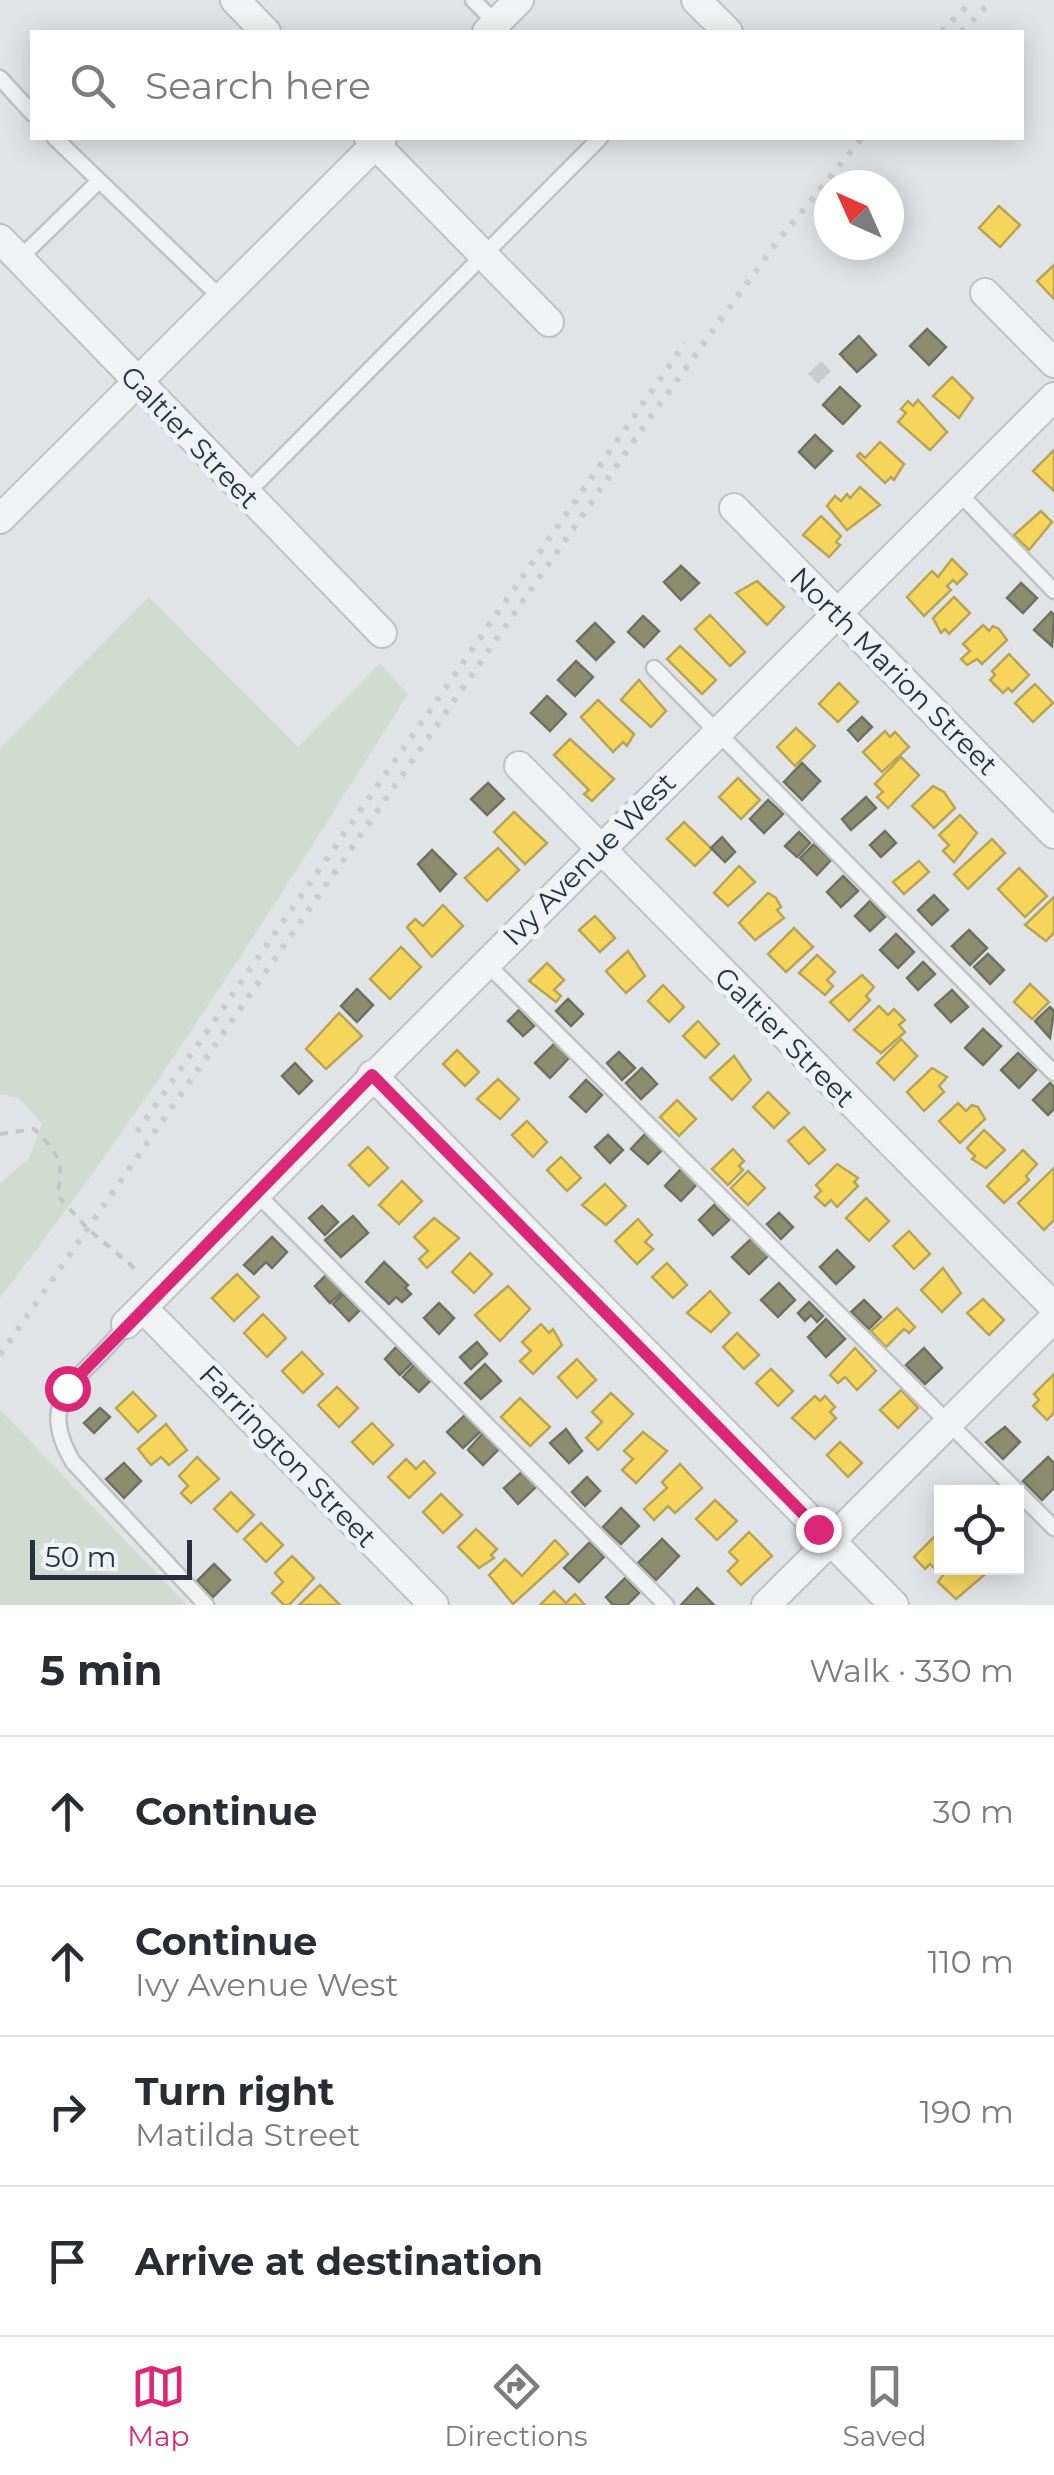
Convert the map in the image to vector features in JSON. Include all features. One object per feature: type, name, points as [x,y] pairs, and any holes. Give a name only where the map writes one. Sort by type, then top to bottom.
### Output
[{"type":"street","points":[[234,0],[264,30]]},
{"type":"street","points":[[492,28],[519,0]]},
{"type":"street","points":[[0,519],[375,140],[549,322]]},
{"type":"street","name":"Galtier Street","points":[[9,249],[382,634]]},
{"type":"street","points":[[985,293],[1054,363]]},
{"type":"street","name":"Ivy Avenue West","points":[[143,1307],[716,730],[1054,397]]},
{"type":"street","name":"North Marion Street","points":[[734,508],[1054,834]]},
{"type":"street","name":"Galtier Street","points":[[519,766],[1054,1307]]},
{"type":"street","points":[[372,1075],[894,1605]]},
{"type":"street","name":"Farrington Street","points":[[143,1307],[434,1605]]},
{"type":"street","points":[[766,1605],[1054,1318]]},
{"type":"lane","points":[[474,0],[492,28]]},
{"type":"lane","points":[[0,78],[30,112]]},
{"type":"lane","points":[[57,140],[221,298]]},
{"type":"lane","points":[[246,494],[598,140]]},
{"type":"lane","points":[[9,249],[100,181]]},
{"type":"lane","points":[[959,492],[1054,591]]},
{"type":"lane","points":[[654,668],[1054,1073]]},
{"type":"lane","points":[[485,962],[1054,1528]]},
{"type":"lane","points":[[255,1192],[666,1605]]},
{"type":"lane","points":[[143,1307],[67,1388],[56,1410],[58,1436],[73,1462],[206,1605]]},
{"type":"path","points":[[0,1134],[34,1129],[54,1148],[62,1166],[58,1195],[143,1307]]},
{"type":"shaded area","points":[[149,597],[298,747],[380,663],[408,694],[160,1076],[0,1298],[0,1183],[28,1160],[42,1124],[19,1098],[0,1094],[0,748]]},
{"type":"shaded area","points":[[0,1410],[7,1417],[187,1605],[0,1605]]},
{"type":"building: Homes","points":[[999,206],[1020,225],[1000,247],[979,228]]},
{"type":"building: Homes","points":[[1054,265],[1054,299],[1037,281]]},
{"type":"building: Homes","points":[[952,377],[973,398],[959,418],[933,396]]},
{"type":"building: Homes","points":[[918,400],[947,432],[930,450],[898,422],[906,413],[901,409],[908,401],[913,406]]},
{"type":"building: Homes","points":[[880,442],[904,464],[894,480],[891,477],[885,483],[857,456],[860,453],[865,458]]},
{"type":"building: Homes","points":[[1054,450],[1054,491],[1033,471]]},
{"type":"building: Homes","points":[[860,487],[880,505],[847,530],[827,506],[835,496],[841,501],[847,494],[850,498]]},
{"type":"building: Homes","points":[[1041,511],[1052,522],[1029,550],[1014,535]]},
{"type":"building: Homes","points":[[821,516],[841,536],[836,542],[840,545],[829,557],[803,535]]},
{"type":"building: Homes","points":[[952,559],[967,574],[957,584],[953,580],[947,586],[951,590],[924,616],[907,597],[932,571],[938,577]]},
{"type":"building: Homes","points":[[757,581],[784,607],[767,625],[736,593]]},
{"type":"building: Homes","points":[[954,597],[970,613],[949,634],[945,629],[941,633],[933,618]]},
{"type":"building: Homes","points":[[710,615],[745,652],[730,666],[695,629]]},
{"type":"building: Homes","points":[[983,625],[989,631],[993,626],[999,629],[1007,640],[982,664],[977,659],[967,665],[961,659],[970,651],[963,644]]},
{"type":"building: Homes","points":[[680,646],[716,680],[702,694],[667,659]]},
{"type":"building: Homes","points":[[1009,654],[1029,675],[1012,692],[1008,688],[1003,693],[990,680],[995,675],[992,671]]},
{"type":"building: Homes","points":[[639,680],[666,711],[651,727],[621,700]]},
{"type":"building: Homes","points":[[839,683],[858,702],[838,722],[819,704]]},
{"type":"building: Homes","points":[[1035,684],[1053,703],[1033,722],[1015,703]]},
{"type":"building: Homes","points":[[598,700],[634,734],[627,746],[623,742],[613,752],[581,717]]},
{"type":"building: Homes","points":[[796,728],[815,746],[795,766],[777,747]]},
{"type":"building: Homes","points":[[885,731],[890,737],[895,732],[909,747],[882,772],[863,752]]},
{"type":"building: Homes","points":[[570,739],[614,779],[592,801],[584,794],[589,790],[554,755]]},
{"type":"building: Homes","points":[[901,757],[919,775],[888,808],[877,797],[883,792],[875,784]]},
{"type":"building: Homes","points":[[738,778],[760,800],[741,819],[719,797]]},
{"type":"building: Homes","points":[[933,786],[944,792],[955,808],[934,828],[912,806]]},
{"type":"building: Homes","points":[[514,812],[547,843],[525,864],[494,832]]},
{"type":"building: Homes","points":[[960,815],[977,833],[954,862],[943,851],[949,845],[939,835]]},
{"type":"building: Homes","points":[[684,822],[712,849],[695,866],[667,839]]},
{"type":"building: Homes","points":[[992,839],[1005,853],[968,889],[954,874]]},
{"type":"building: Homes","points":[[498,848],[519,870],[487,901],[465,878]]},
{"type":"building: Homes","points":[[919,861],[929,872],[904,894],[893,882]]},
{"type":"building: Homes","points":[[739,866],[755,882],[728,906],[714,893]]},
{"type":"building: Homes","points":[[1019,868],[1047,896],[1025,917],[998,889]]},
{"type":"building: Homes","points":[[768,893],[776,898],[781,907],[777,910],[784,918],[755,940],[739,923]]},
{"type":"building: Homes","points":[[1054,897],[1054,933],[1046,941],[1025,925]]},
{"type":"building: Homes","points":[[443,905],[463,926],[432,957],[407,927],[415,919],[423,926]]},
{"type":"building: Homes","points":[[595,916],[615,938],[600,952],[579,930]]},
{"type":"building: Homes","points":[[794,928],[813,947],[786,972],[768,954]]},
{"type":"building: Homes","points":[[401,947],[421,967],[390,999],[370,979]]},
{"type":"building: Homes","points":[[628,951],[645,976],[626,993],[606,971]]},
{"type":"building: Homes","points":[[817,955],[835,972],[827,980],[833,986],[825,995],[799,973]]},
{"type":"building: Homes","points":[[547,963],[564,980],[554,990],[561,996],[556,1002],[529,981]]},
{"type":"building: Homes","points":[[862,975],[874,987],[866,996],[870,1000],[849,1021],[830,1002]]},
{"type":"building: Homes","points":[[1030,984],[1049,1002],[1032,1019],[1014,1002]]},
{"type":"building: Homes","points":[[663,985],[684,1007],[669,1022],[648,1001]]},
{"type":"building: Homes","points":[[879,1006],[888,1015],[894,1009],[905,1020],[899,1025],[905,1032],[881,1053],[854,1030]]},
{"type":"building: Homes","points":[[339,1013],[362,1036],[326,1069],[306,1049]]},
{"type":"building: Homes","points":[[698,1021],[719,1044],[705,1058],[683,1036]]},
{"type":"building: Homes","points":[[901,1039],[917,1056],[894,1080],[877,1063]]},
{"type":"building: Homes","points":[[457,1050],[479,1072],[465,1086],[443,1064]]},
{"type":"building: Homes","points":[[734,1056],[751,1080],[732,1100],[710,1078]]},
{"type":"building: Homes","points":[[932,1068],[947,1077],[939,1086],[944,1092],[924,1111],[907,1092]]},
{"type":"building: Homes","points":[[498,1079],[519,1099],[500,1119],[477,1099]]},
{"type":"building: Homes","points":[[768,1092],[789,1113],[774,1128],[753,1107]]},
{"type":"building: Homes","points":[[677,1100],[696,1119],[679,1136],[660,1117]]},
{"type":"building: Homes","points":[[958,1103],[966,1111],[972,1105],[978,1107],[985,1119],[960,1143],[939,1121]]},
{"type":"building: Homes","points":[[527,1121],[547,1142],[533,1157],[512,1135]]},
{"type":"building: Homes","points":[[804,1127],[825,1150],[809,1164],[788,1141]]},
{"type":"building: Homes","points":[[984,1130],[1005,1150],[986,1168],[972,1159],[975,1156],[967,1148]]},
{"type":"building: Homes","points":[[368,1147],[388,1168],[369,1186],[349,1165]]},
{"type":"building: Homes","points":[[733,1149],[744,1161],[739,1166],[743,1170],[728,1185],[712,1169]]},
{"type":"building: Homes","points":[[1023,1150],[1037,1164],[1026,1176],[1029,1180],[1004,1203],[987,1186]]},
{"type":"building: Homes","points":[[561,1157],[581,1178],[567,1191],[547,1170]]},
{"type":"building: Homes","points":[[837,1164],[858,1178],[854,1182],[858,1186],[837,1207],[831,1200],[825,1206],[815,1197],[821,1191],[816,1185]]},
{"type":"building: Homes","points":[[1054,1168],[1054,1220],[1044,1230],[1018,1203]]},
{"type":"building: Homes","points":[[748,1171],[765,1188],[748,1205],[731,1188]]},
{"type":"building: Homes","points":[[402,1181],[422,1201],[399,1224],[379,1205]]},
{"type":"building: Homes","points":[[605,1184],[626,1206],[606,1225],[582,1205]]},
{"type":"building: Homes","points":[[866,1198],[889,1221],[869,1241],[846,1218]]},
{"type":"building: Homes","points":[[434,1218],[459,1238],[427,1268],[419,1259],[428,1251],[414,1237]]},
{"type":"building: Homes","points":[[638,1219],[652,1235],[645,1242],[653,1249],[637,1264],[615,1241]]},
{"type":"building: Homes","points":[[909,1231],[930,1254],[914,1269],[893,1246]]},
{"type":"building: Homes","points":[[470,1253],[492,1274],[474,1293],[452,1272]]},
{"type":"building: Homes","points":[[667,1263],[687,1285],[673,1298],[652,1277]]},
{"type":"building: Homes","points":[[943,1268],[961,1293],[942,1312],[921,1290]]},
{"type":"building: Homes","points":[[237,1274],[259,1297],[234,1321],[212,1298]]},
{"type":"building: Homes","points":[[508,1286],[530,1309],[500,1341],[475,1315]]},
{"type":"building: Homes","points":[[710,1291],[730,1313],[711,1332],[687,1313]]},
{"type":"building: Homes","points":[[983,1299],[1004,1320],[989,1335],[967,1313]]},
{"type":"building: Homes","points":[[897,1308],[915,1327],[909,1333],[904,1329],[886,1347],[871,1331]]},
{"type":"building: Homes","points":[[263,1314],[286,1338],[267,1357],[244,1333]]},
{"type":"building: Homes","points":[[541,1324],[549,1333],[553,1329],[562,1345],[533,1374],[520,1361],[531,1351],[522,1342]]},
{"type":"building: Homes","points":[[737,1333],[759,1355],[744,1369],[723,1347]]},
{"type":"building: Homes","points":[[855,1348],[876,1371],[857,1390],[845,1377],[838,1383],[830,1375]]},
{"type":"building: Homes","points":[[302,1352],[323,1374],[303,1393],[282,1371]]},
{"type":"building: Homes","points":[[577,1359],[596,1380],[577,1398],[558,1377]]},
{"type":"building: Homes","points":[[771,1369],[793,1391],[778,1406],[756,1383]]},
{"type":"building: Homes","points":[[1054,1374],[1054,1413],[1047,1420],[1033,1406],[1039,1400],[1034,1394]]},
{"type":"building: Homes","points":[[337,1387],[358,1408],[339,1427],[318,1405]]},
{"type":"building: Homes","points":[[901,1390],[918,1408],[898,1428],[880,1410]]},
{"type":"building: Homes","points":[[133,1392],[156,1416],[138,1432],[116,1408]]},
{"type":"building: Homes","points":[[611,1393],[633,1414],[598,1450],[586,1438],[602,1422],[592,1412]]},
{"type":"building: Homes","points":[[815,1396],[820,1401],[825,1396],[835,1407],[830,1412],[836,1418],[815,1439],[792,1418]]},
{"type":"building: Homes","points":[[520,1398],[550,1427],[530,1446],[501,1417]]},
{"type":"building: Homes","points":[[372,1423],[393,1445],[373,1464],[352,1442]]},
{"type":"building: Homes","points":[[166,1424],[187,1450],[169,1465],[161,1457],[151,1465],[138,1449]]},
{"type":"building: Homes","points":[[643,1432],[667,1451],[636,1483],[622,1470],[633,1459],[624,1451]]},
{"type":"building: Homes","points":[[840,1442],[862,1463],[848,1477],[827,1455]]},
{"type":"building: Homes","points":[[197,1457],[219,1479],[191,1503],[181,1493],[188,1486],[179,1476]]},
{"type":"building: Homes","points":[[406,1459],[416,1469],[424,1461],[435,1473],[409,1498],[388,1477]]},
{"type":"building: Homes","points":[[680,1464],[702,1488],[675,1513],[668,1506],[654,1520],[644,1509],[667,1488],[662,1482]]},
{"type":"building: Homes","points":[[231,1492],[254,1515],[237,1532],[214,1509]]},
{"type":"building: Homes","points":[[441,1494],[462,1515],[443,1533],[423,1512]]},
{"type":"building: Homes","points":[[715,1500],[737,1521],[717,1540],[696,1519]]},
{"type":"building: Homes","points":[[261,1523],[283,1545],[266,1562],[244,1539]]},
{"type":"building: Homes","points":[[476,1529],[497,1549],[491,1555],[494,1558],[479,1568],[458,1547]]},
{"type":"building: Homes","points":[[749,1532],[772,1556],[741,1585],[728,1571],[738,1561],[729,1552]]},
{"type":"building: Homes","points":[[934,1537],[934,1568],[930,1564],[925,1569],[914,1557]]},
{"type":"building: Homes","points":[[555,1540],[568,1554],[513,1604],[489,1575],[505,1559],[522,1576]]},
{"type":"building: Homes","points":[[292,1556],[314,1578],[289,1605],[284,1605],[272,1593],[283,1582],[275,1573]]},
{"type":"building: Homes","points":[[943,1575],[984,1575],[956,1599],[938,1582]]},
{"type":"building: Homes","points":[[320,1585],[340,1605],[299,1605]]},
{"type":"building: Homes","points":[[554,1591],[566,1603],[575,1594],[585,1605],[540,1605]]},
{"type":"building: Industry","points":[[927,329],[946,347],[929,365],[910,346]]},
{"type":"building: Industry","points":[[859,336],[876,355],[857,372],[840,354]]},
{"type":"building: Industry","points":[[840,387],[860,406],[843,424],[823,405]]},
{"type":"building: Industry","points":[[815,435],[832,451],[815,468],[799,452]]},
{"type":"building: Industry","points":[[681,566],[699,583],[681,600],[664,582]]},
{"type":"building: Industry","points":[[1021,583],[1037,598],[1023,613],[1007,598]]},
{"type":"building: Industry","points":[[1051,612],[1054,615],[1052,646],[1034,630]]},
{"type":"building: Industry","points":[[643,616],[659,631],[644,647],[628,632]]},
{"type":"building: Industry","points":[[595,623],[614,642],[596,660],[577,641]]},
{"type":"building: Industry","points":[[576,661],[593,677],[575,696],[558,680]]},
{"type":"building: Industry","points":[[547,696],[566,714],[550,731],[531,713]]},
{"type":"building: Industry","points":[[862,717],[872,727],[858,741],[848,730]]},
{"type":"building: Industry","points":[[802,763],[820,781],[802,800],[784,782]]},
{"type":"building: Industry","points":[[488,783],[504,799],[487,815],[471,799]]},
{"type":"building: Industry","points":[[866,797],[876,808],[851,830],[842,819]]},
{"type":"building: Industry","points":[[768,800],[783,814],[764,833],[750,819]]},
{"type":"building: Industry","points":[[885,831],[896,843],[881,857],[870,845]]},
{"type":"building: Industry","points":[[799,832],[810,843],[797,857],[785,846]]},
{"type":"building: Industry","points":[[722,837],[735,852],[725,862],[711,848]]},
{"type":"building: Industry","points":[[814,844],[831,860],[817,875],[800,858]]},
{"type":"building: Industry","points":[[432,850],[456,874],[440,891],[418,864]]},
{"type":"building: Industry","points":[[843,876],[858,891],[841,907],[827,892]]},
{"type":"building: Industry","points":[[934,895],[948,910],[932,925],[918,910]]},
{"type":"building: Industry","points":[[870,901],[885,917],[870,931],[855,916]]},
{"type":"building: Industry","points":[[969,930],[987,948],[970,965],[952,946]]},
{"type":"building: Industry","points":[[896,934],[914,952],[898,968],[880,950]]},
{"type":"building: Industry","points":[[988,954],[1004,970],[990,984],[974,967]]},
{"type":"building: Industry","points":[[923,962],[935,974],[918,990],[907,978]]},
{"type":"building: Industry","points":[[357,989],[373,1005],[357,1022],[341,1006]]},
{"type":"building: Industry","points":[[952,990],[968,1007],[951,1022],[935,1005]]},
{"type":"building: Industry","points":[[568,999],[583,1014],[571,1026],[556,1011]]},
{"type":"building: Industry","points":[[1050,1007],[1054,1011],[1050,1038],[1035,1021]]},
{"type":"building: Industry","points":[[519,1010],[534,1026],[523,1036],[508,1021]]},
{"type":"building: Industry","points":[[983,1029],[1001,1046],[983,1065],[965,1048]]},
{"type":"building: Industry","points":[[555,1043],[569,1058],[550,1078],[535,1063]]},
{"type":"building: Industry","points":[[619,1052],[635,1068],[622,1080],[607,1063]]},
{"type":"building: Industry","points":[[1018,1053],[1036,1070],[1019,1088],[1001,1070]]},
{"type":"building: Industry","points":[[295,1063],[312,1081],[299,1094],[282,1076]]},
{"type":"building: Industry","points":[[642,1068],[657,1084],[641,1099],[626,1083]]},
{"type":"building: Industry","points":[[586,1080],[602,1095],[586,1112],[570,1097]]},
{"type":"building: Industry","points":[[1050,1083],[1054,1087],[1054,1109],[1048,1115],[1033,1100]]},
{"type":"building: Industry","points":[[645,1134],[662,1150],[648,1164],[631,1149]]},
{"type":"building: Industry","points":[[608,1135],[623,1150],[610,1163],[595,1147]]},
{"type":"building: Industry","points":[[681,1169],[697,1184],[681,1201],[665,1186]]},
{"type":"building: Industry","points":[[714,1205],[729,1220],[713,1235],[699,1220]]},
{"type":"building: Industry","points":[[322,1206],[338,1222],[325,1235],[309,1218]]},
{"type":"building: Industry","points":[[779,1213],[793,1227],[781,1239],[767,1224]]},
{"type":"building: Industry","points":[[353,1216],[368,1233],[341,1257],[325,1240]]},
{"type":"building: Industry","points":[[272,1237],[287,1252],[272,1268],[266,1262],[254,1274],[244,1265]]},
{"type":"building: Industry","points":[[752,1238],[769,1255],[749,1274],[732,1257]]},
{"type":"building: Industry","points":[[837,1250],[854,1267],[836,1284],[820,1267]]},
{"type":"building: Industry","points":[[384,1262],[408,1285],[405,1288],[411,1294],[402,1302],[396,1297],[389,1304],[366,1282]]},
{"type":"building: Industry","points":[[326,1275],[342,1292],[330,1303],[315,1286]]},
{"type":"building: Industry","points":[[779,1283],[795,1300],[778,1317],[761,1300]]},
{"type":"building: Industry","points":[[343,1294],[360,1310],[349,1321],[333,1304]]},
{"type":"building: Industry","points":[[864,1300],[881,1317],[869,1329],[851,1312]]},
{"type":"building: Industry","points":[[809,1302],[823,1316],[817,1322],[811,1315],[805,1321],[798,1313]]},
{"type":"building: Industry","points":[[439,1303],[454,1318],[439,1334],[424,1318]]},
{"type":"building: Industry","points":[[826,1319],[845,1339],[826,1357],[808,1337]]},
{"type":"building: Industry","points":[[477,1342],[487,1354],[471,1369],[460,1357]]},
{"type":"building: Industry","points":[[396,1347],[412,1363],[400,1375],[385,1359]]},
{"type":"building: Industry","points":[[924,1348],[942,1368],[925,1384],[906,1365]]},
{"type":"building: Industry","points":[[415,1364],[431,1380],[419,1392],[403,1377]]},
{"type":"building: Industry","points":[[485,1364],[501,1381],[481,1399],[465,1383]]},
{"type":"building: Industry","points":[[100,1408],[110,1417],[94,1433],[84,1423]]},
{"type":"building: Industry","points":[[465,1415],[481,1431],[463,1448],[447,1432]]},
{"type":"building: Industry","points":[[1005,1427],[1020,1442],[1003,1459],[986,1442]]},
{"type":"building: Industry","points":[[566,1429],[582,1451],[569,1463],[550,1443]]},
{"type":"building: Industry","points":[[483,1433],[499,1449],[483,1465],[468,1450]]},
{"type":"building: Industry","points":[[1048,1457],[1054,1463],[1054,1488],[1042,1500],[1023,1481]]},
{"type":"building: Industry","points":[[124,1463],[141,1481],[124,1498],[106,1479]]},
{"type":"building: Industry","points":[[523,1471],[537,1486],[518,1504],[504,1488]]},
{"type":"building: Industry","points":[[587,1477],[600,1491],[585,1506],[572,1492]]},
{"type":"building: Industry","points":[[621,1508],[639,1526],[621,1544],[603,1527]]},
{"type":"building: Industry","points":[[662,1539],[679,1556],[656,1580],[638,1563]]},
{"type":"building: Industry","points":[[590,1542],[604,1557],[579,1582],[564,1568]]},
{"type":"building: Industry","points":[[214,1564],[230,1580],[213,1597],[197,1581]]},
{"type":"building: Industry","points":[[625,1578],[639,1593],[627,1605],[613,1605],[606,1597]]},
{"type":"building: Industry","points":[[697,1588],[714,1605],[681,1605]]},
{"type":"building: Other","points":[[821,361],[831,371],[818,384],[808,374]]},
{"type":"railway","points":[[963,30],[993,0]]},
{"type":"railway","points":[[943,30],[966,7]]},
{"type":"railway","points":[[0,1355],[652,415],[776,243],[860,140]]},
{"type":"railway","points":[[137,1132],[685,343]]},
{"type":"route","points":[[67,1388],[160,1288],[372,1075],[818,1529]]}]
